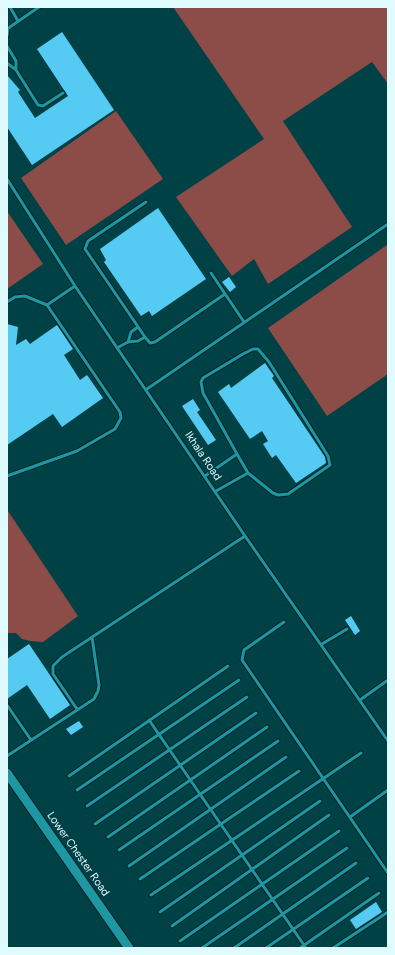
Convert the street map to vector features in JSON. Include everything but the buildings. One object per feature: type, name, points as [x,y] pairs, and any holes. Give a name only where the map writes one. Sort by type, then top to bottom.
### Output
[{"type":"street","name":"Lower Chester Road","points":[[7,773],[129,948]]},
{"type":"lane","points":[[10,7],[18,21]]},
{"type":"lane","points":[[7,36],[8,28],[39,7]]},
{"type":"lane","points":[[7,46],[16,61],[16,70]]},
{"type":"lane","points":[[7,63],[16,70],[38,104],[43,106],[63,93]]},
{"type":"lane","name":"Ikhala Road","points":[[7,179],[75,286],[117,348],[216,491],[245,536],[322,644],[388,741]]},
{"type":"lane","points":[[146,202],[88,241],[85,247],[87,253],[150,343],[154,342],[225,294]]},
{"type":"lane","points":[[147,390],[388,224]]},
{"type":"lane","points":[[211,273],[244,322]]},
{"type":"lane","points":[[48,305],[75,286]]},
{"type":"lane","points":[[7,302],[15,297],[25,296],[48,305],[120,412],[121,418],[115,429],[77,452],[7,476]]},
{"type":"lane","points":[[128,342],[131,332],[138,327]]},
{"type":"lane","points":[[117,348],[128,342],[138,341],[145,337]]},
{"type":"lane","points":[[253,349],[258,349],[269,362],[328,456],[330,465],[311,479],[284,495],[273,494],[248,473],[237,454],[203,393],[202,382],[204,378],[243,354],[253,349]]},
{"type":"lane","points":[[205,476],[237,454]]},
{"type":"lane","points":[[216,491],[248,473]]},
{"type":"lane","points":[[77,709],[52,670],[62,657],[245,536]]},
{"type":"lane","points":[[284,622],[244,650],[242,660],[388,873]]},
{"type":"lane","points":[[322,644],[347,629]]},
{"type":"lane","points":[[7,756],[94,699],[98,691],[92,637]]},
{"type":"lane","points":[[69,776],[228,666]]},
{"type":"lane","points":[[77,790],[239,680]]},
{"type":"lane","points":[[360,700],[388,680]]},
{"type":"lane","points":[[87,806],[247,697]]},
{"type":"lane","points":[[7,704],[31,740]]},
{"type":"lane","points":[[95,824],[256,713]]},
{"type":"lane","points":[[150,720],[189,780],[211,809],[230,840],[305,947]]},
{"type":"lane","points":[[108,837],[267,727]]},
{"type":"lane","points":[[119,850],[278,741]]},
{"type":"lane","points":[[151,895],[230,840],[361,753]]},
{"type":"lane","points":[[129,866],[286,757]]},
{"type":"lane","points":[[140,879],[299,771]]},
{"type":"lane","points":[[350,817],[388,790]]},
{"type":"lane","points":[[160,912],[320,801]]},
{"type":"lane","points":[[172,926],[329,815]]},
{"type":"lane","points":[[180,941],[339,831]]},
{"type":"lane","points":[[202,948],[347,848]]},
{"type":"lane","points":[[234,948],[356,863]]},
{"type":"lane","points":[[266,948],[368,878]]},
{"type":"lane","points":[[300,948],[305,947],[379,894]]},
{"type":"lane","points":[[332,948],[388,912]]},
{"type":"shaded area","points":[[173,7],[388,7],[388,84],[372,62],[283,121],[352,227],[268,284],[254,259],[232,276],[176,197],[264,139]]},
{"type":"shaded area","points":[[116,111],[163,179],[66,245],[21,178]]},
{"type":"shaded area","points":[[7,211],[43,264],[7,289]]},
{"type":"shaded area","points":[[387,245],[388,374],[327,416],[268,328]]},
{"type":"shaded area","points":[[8,511],[78,616],[43,642],[22,639],[16,633],[7,633]]}]
